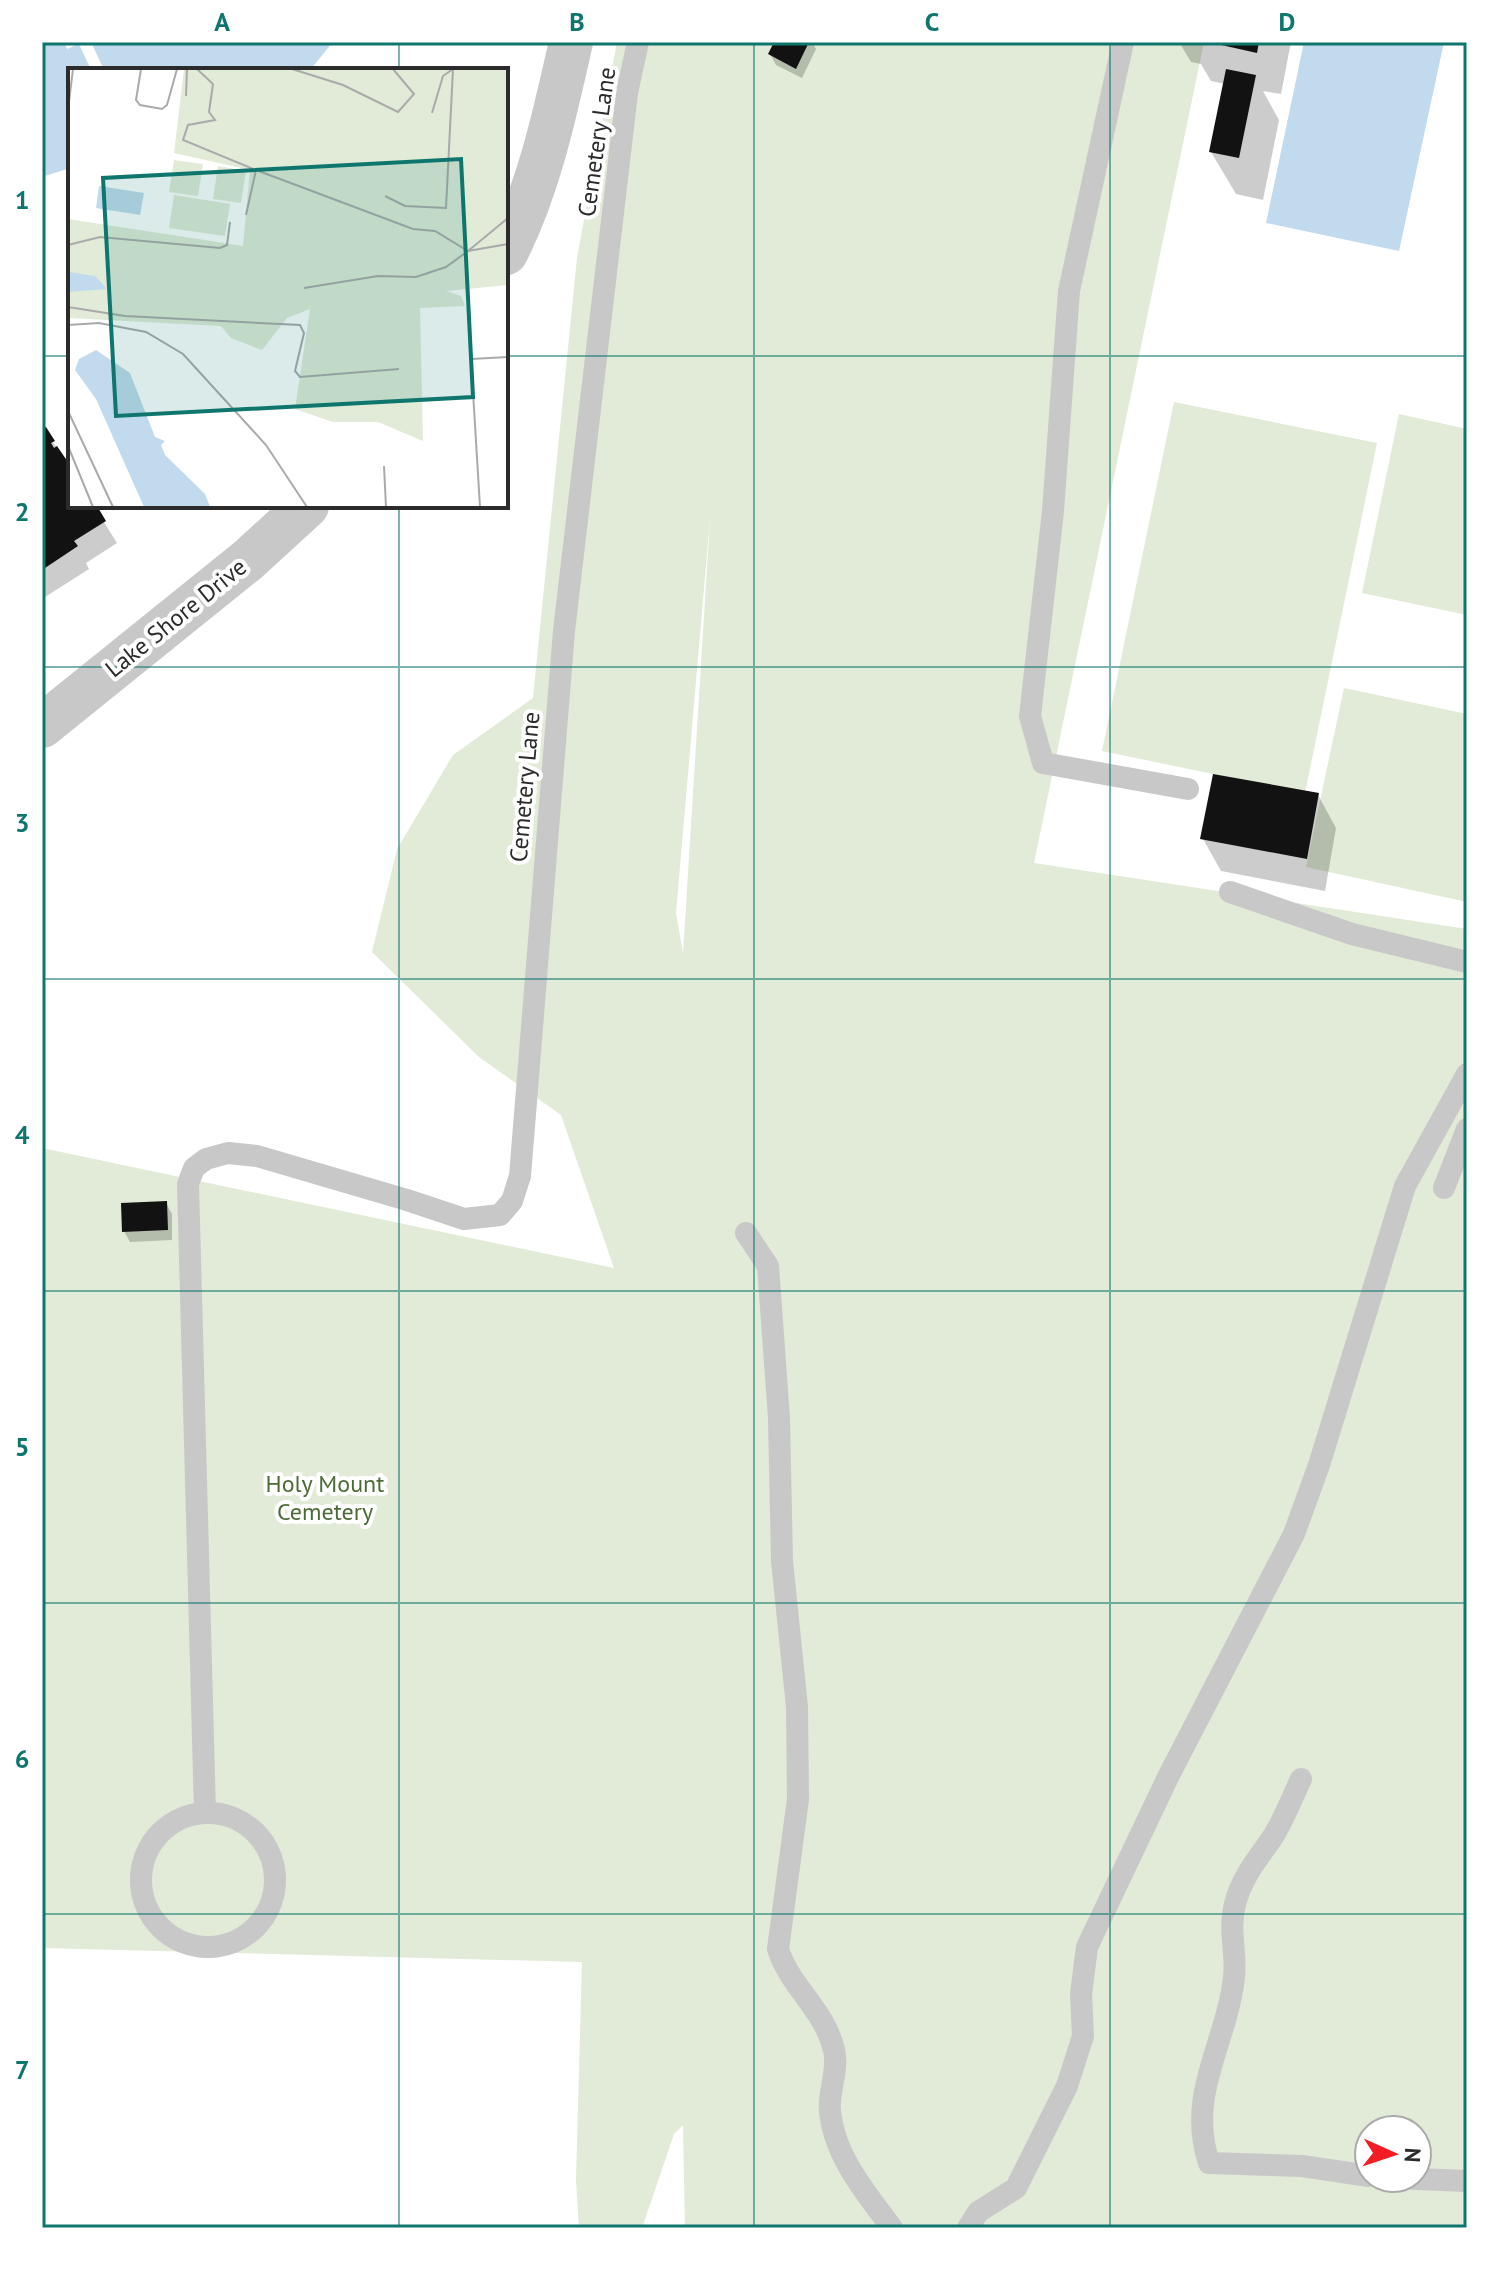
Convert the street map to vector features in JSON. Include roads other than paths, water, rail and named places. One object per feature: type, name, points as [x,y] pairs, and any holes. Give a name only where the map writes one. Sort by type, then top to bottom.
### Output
[{"type":"street","points":[[508,248],[525,210],[558,100],[571,42]]},
{"type":"street","name":"Lake Shore Drive","points":[[42,726],[248,560],[305,508]]},
{"type":"lane","name":"Cemetery Lane","points":[[205,1813],[188,1184],[194,1168],[206,1159],[228,1153],[257,1156],[464,1219],[500,1215],[512,1201],[520,1176],[564,631],[627,93],[638,42]]},
{"type":"lane","points":[[1123,42],[1069,291],[1053,511],[1030,716],[1043,763],[1188,789]]},
{"type":"lane","points":[[1230,892],[1352,934],[1467,962]]},
{"type":"lane","points":[[968,2228],[978,2212],[1016,2188],[1067,2086],[1083,2036],[1081,1994],[1087,1947],[1169,1775],[1294,1534],[1319,1465],[1405,1186],[1467,1074]]},
{"type":"lane","points":[[1444,1188],[1467,1129]]},
{"type":"lane","points":[[746,1233],[768,1266],[779,1418],[782,1561],[797,1707],[798,1799],[778,1949],[784,1967],[823,2020],[835,2052],[829,2107],[835,2139],[848,2165],[892,2228]]},
{"type":"lane","points":[[1301,1779],[1275,1833],[1247,1870],[1235,1903],[1230,1936],[1235,1976],[1212,2054],[1205,2093],[1202,2142],[1209,2163],[1302,2166],[1353,2174]]},
{"type":"lane","points":[[195,1813],[205,1813],[236,1818],[259,1835],[267,1846],[275,1869],[274,1893],[267,1914],[253,1932],[217,1948],[179,1942],[156,1924],[144,1902],[141,1885],[141,1870],[152,1842],[169,1825],[195,1813]]},
{"type":"lane","points":[[1433,2180],[1467,2181]]},
{"type":"water","points":[[42,42],[333,42],[312,68],[68,68],[68,169],[42,177]]},
{"type":"water","points":[[1304,42],[1444,42],[1399,251],[1266,223]]},
{"type":"park label","name":"Holy Mount Cemetery","points":[[325,1498]]}]
